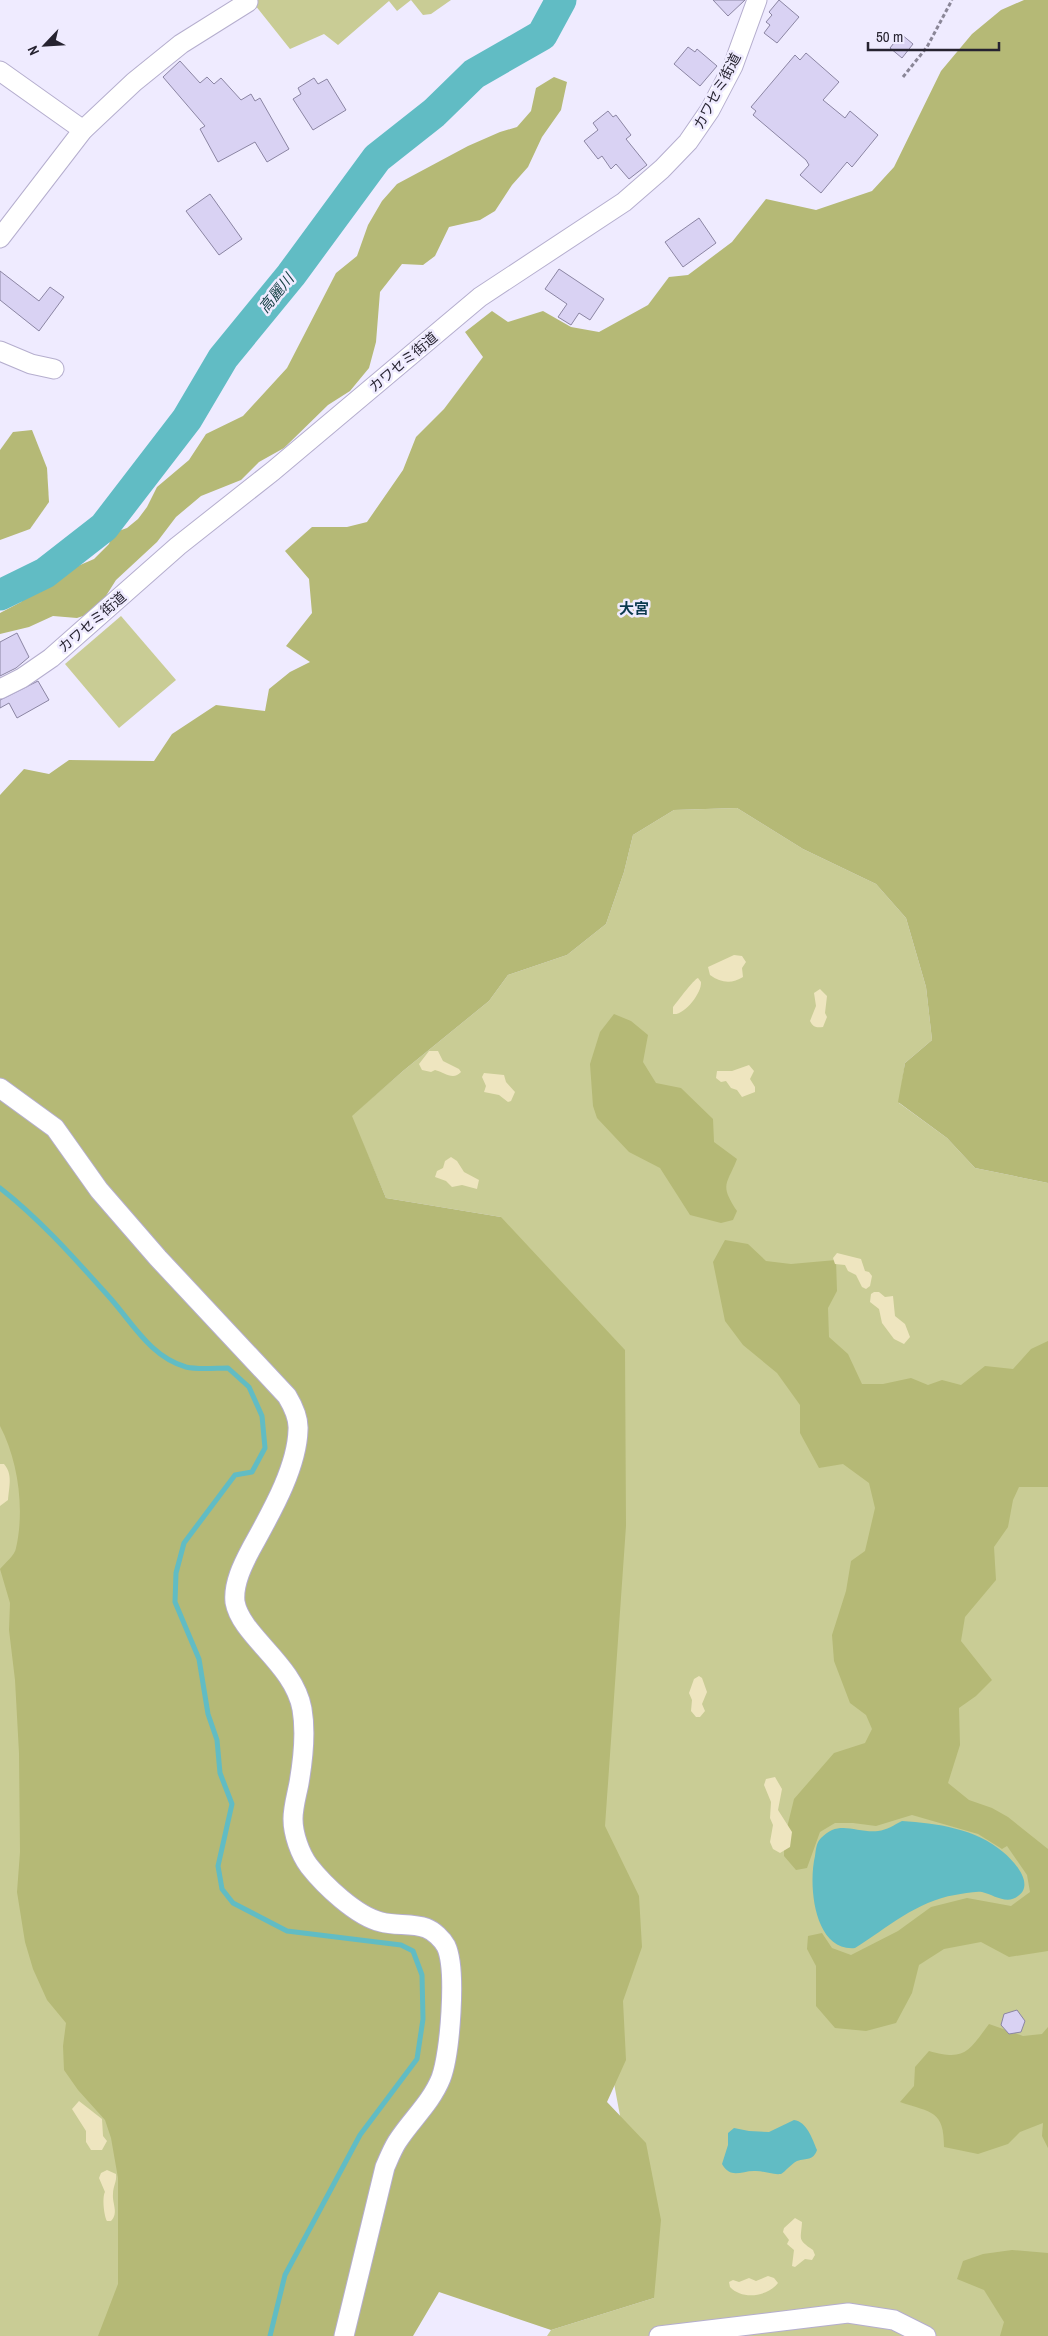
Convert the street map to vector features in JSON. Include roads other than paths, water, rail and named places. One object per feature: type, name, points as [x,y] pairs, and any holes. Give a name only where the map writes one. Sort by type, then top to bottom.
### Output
[{"type":"street","points":[[0,238],[83,130],[134,82],[181,44],[248,2]]},
{"type":"street","name":"カワセミ街道","points":[[0,689],[22,678],[50,658],[178,546],[273,472],[480,297],[624,202],[662,169],[688,142],[710,110],[733,66],[756,5]]},
{"type":"street","points":[[0,71],[83,130]]},
{"type":"street","points":[[0,351],[31,364],[54,369]]},
{"type":"street","points":[[0,1088],[55,1128],[99,1190],[158,1258],[287,1396],[294,1409],[298,1429],[289,1471],[240,1573],[235,1602],[244,1621],[286,1671],[299,1693],[303,1713],[303,1737],[301,1773],[293,1820],[297,1842],[307,1864],[326,1886],[364,1915],[380,1922],[427,1928],[439,1936],[446,1947],[451,1967],[450,2041],[441,2077],[427,2106],[396,2143],[384,2166],[344,2336]]},
{"type":"street","points":[[659,2336],[848,2313],[894,2320],[926,2336]]},
{"type":"water","points":[[902,1821],[928,1823],[955,1829],[993,1844],[1008,1856],[1021,1873],[1024,1879],[1023,1891],[1014,1899],[1009,1900],[982,1892],[941,1898],[915,1909],[855,1948],[841,1946],[830,1939],[822,1928],[817,1914],[814,1899],[813,1868],[818,1842],[834,1829],[848,1828],[878,1831]]},
{"type":"water","points":[[794,2120],[799,2121],[806,2127],[811,2136],[817,2150],[812,2158],[797,2161],[781,2174],[756,2171],[733,2173],[725,2169],[722,2164],[728,2145],[728,2133],[734,2128],[769,2132]]},
{"type":"waterway","name":"高麗川","points":[[0,595],[45,573],[104,527],[187,419],[223,358],[291,275],[377,158],[434,113],[474,74],[542,35],[561,0]]},
{"type":"waterway","points":[[0,1188],[30,1213],[58,1241],[153,1348],[163,1356],[186,1367],[201,1369],[228,1368],[249,1387],[262,1416],[265,1448],[252,1472],[235,1475],[184,1543],[176,1573],[175,1602],[199,1659],[208,1714],[217,1740],[220,1773],[232,1804],[218,1866],[222,1889],[233,1903],[287,1931],[401,1945],[413,1951],[422,1975],[423,2019],[417,2059],[360,2135],[285,2275],[270,2336]]},
{"type":"district","name":"大宮","points":[[634,608]]}]
